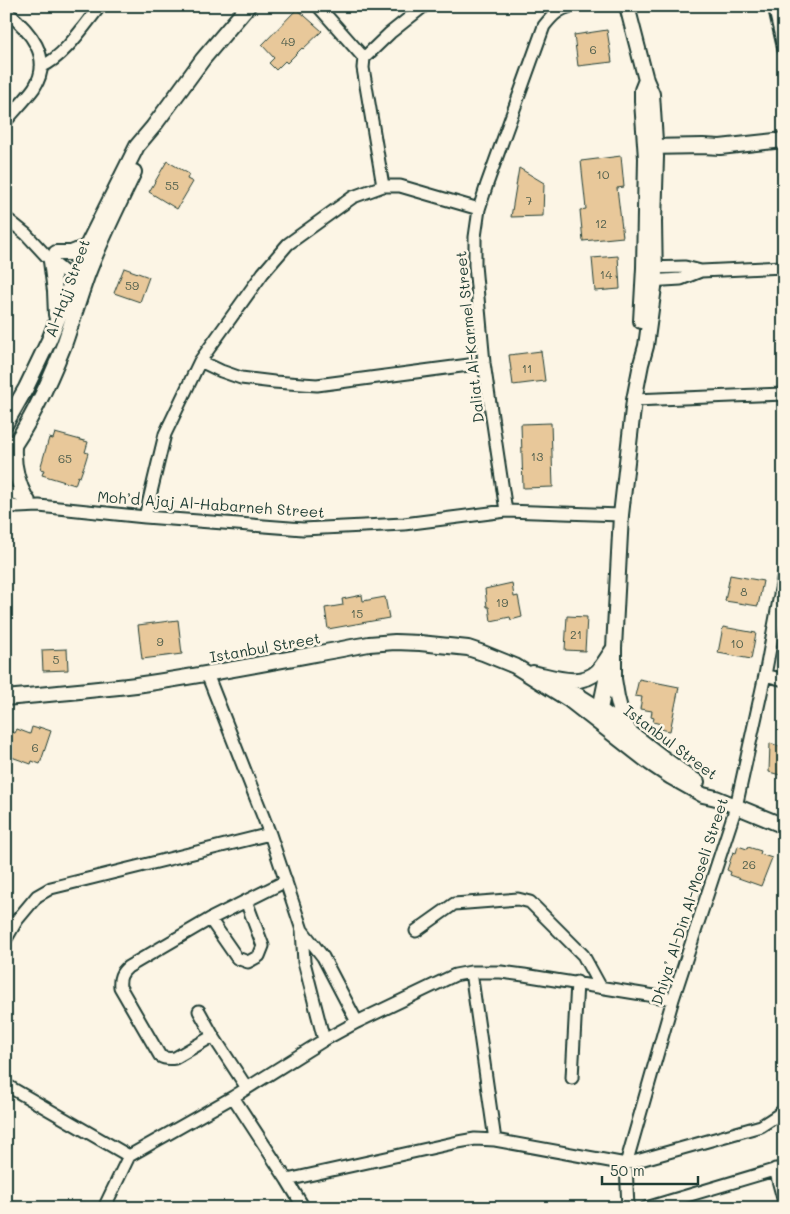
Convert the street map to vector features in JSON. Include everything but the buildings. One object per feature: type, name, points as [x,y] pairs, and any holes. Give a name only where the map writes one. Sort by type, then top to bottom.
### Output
[{"type":"street","points":[[41,67],[50,63],[63,51],[100,6]]},
{"type":"street","name":"Al-Hajj Street","points":[[10,452],[37,405],[63,346],[86,248],[137,146],[203,59],[248,6]]},
{"type":"street","points":[[318,6],[364,58],[383,186]]},
{"type":"street","points":[[364,58],[390,33],[424,6]]},
{"type":"street","name":"Daliat Al-Karmel Street","points":[[506,510],[484,363],[475,265],[475,237],[479,209],[487,184],[544,26],[556,12],[572,6]]},
{"type":"street","points":[[627,6],[646,80],[642,90],[642,101],[650,152],[650,274],[640,347],[641,364],[634,400],[621,515],[614,648],[614,679],[617,697],[621,714],[628,730]]},
{"type":"street","points":[[774,6],[781,25],[784,50]]},
{"type":"street","points":[[6,11],[35,41],[40,54],[41,67],[39,78],[34,88],[6,121]]},
{"type":"street","name":"Al-Hajj Street","points":[[6,423],[26,388],[63,306],[114,212],[147,145],[152,127]]},
{"type":"street","points":[[650,152],[784,140]]},
{"type":"street","points":[[145,518],[165,434],[200,361],[263,273],[288,244],[353,197],[383,186],[400,186],[479,209]]},
{"type":"street","points":[[6,218],[53,257],[80,276]]},
{"type":"street","points":[[53,257],[86,248]]},
{"type":"street","points":[[53,257],[56,322]]},
{"type":"street","points":[[650,274],[681,279],[701,271],[784,267]]},
{"type":"street","points":[[200,361],[241,378],[317,385],[484,363]]},
{"type":"street","points":[[634,400],[784,394]]},
{"type":"street","points":[[10,452],[13,455],[16,474],[26,498]]},
{"type":"street","name":"Moh’d Ajaj Al-Habarneh Street","points":[[6,492],[26,498],[39,506]]},
{"type":"street","name":"Moh’d Ajaj Al-Habarneh Street","points":[[6,505],[18,507],[39,506],[145,518],[303,529],[404,524],[506,510],[621,515]]},
{"type":"street","name":"Dhiya’ Al-Din Al-Moseli Street","points":[[628,1208],[626,1164],[673,999],[736,807],[766,675],[784,573]]},
{"type":"street","name":"Istanbul Street","points":[[6,698],[66,693],[207,674],[369,644],[396,642],[468,648],[483,652],[525,672],[573,691],[600,709],[657,755],[700,784],[716,798]]},
{"type":"street","points":[[525,672],[575,681],[585,679],[598,672],[614,648]]},
{"type":"street","points":[[608,730],[600,709],[614,648]]},
{"type":"street","name":"Istanbul Street","points":[[525,672],[568,699],[650,763],[696,792],[716,798],[784,826]]},
{"type":"street","points":[[207,674],[270,834],[302,930],[304,962],[324,1040]]},
{"type":"street","points":[[766,675],[784,680]]},
{"type":"street","points":[[6,939],[12,918],[37,896],[52,888],[270,834]]},
{"type":"street","points":[[213,1036],[174,1058],[170,1059],[160,1056],[120,987],[119,979],[122,972],[210,919],[286,881]]},
{"type":"street","points":[[416,931],[454,904],[518,898],[530,902],[582,955],[600,986]]},
{"type":"street","points":[[210,919],[238,958],[248,962],[259,956],[264,946],[246,901]]},
{"type":"street","points":[[302,930],[323,957],[356,1022]]},
{"type":"street","points":[[104,1208],[129,1156],[233,1097],[356,1022],[454,975],[471,972],[524,974],[673,999]]},
{"type":"street","points":[[471,972],[496,1140]]},
{"type":"street","points":[[572,1078],[577,982]]},
{"type":"street","points":[[199,1011],[247,1088]]},
{"type":"street","points":[[6,1085],[129,1156]]},
{"type":"street","points":[[233,1097],[304,1208]]},
{"type":"street","points":[[287,1180],[458,1142],[475,1140],[496,1140],[626,1164],[761,1126],[778,1116],[784,1109]]},
{"type":"street","points":[[646,1208],[779,1168],[784,1202]]}]
